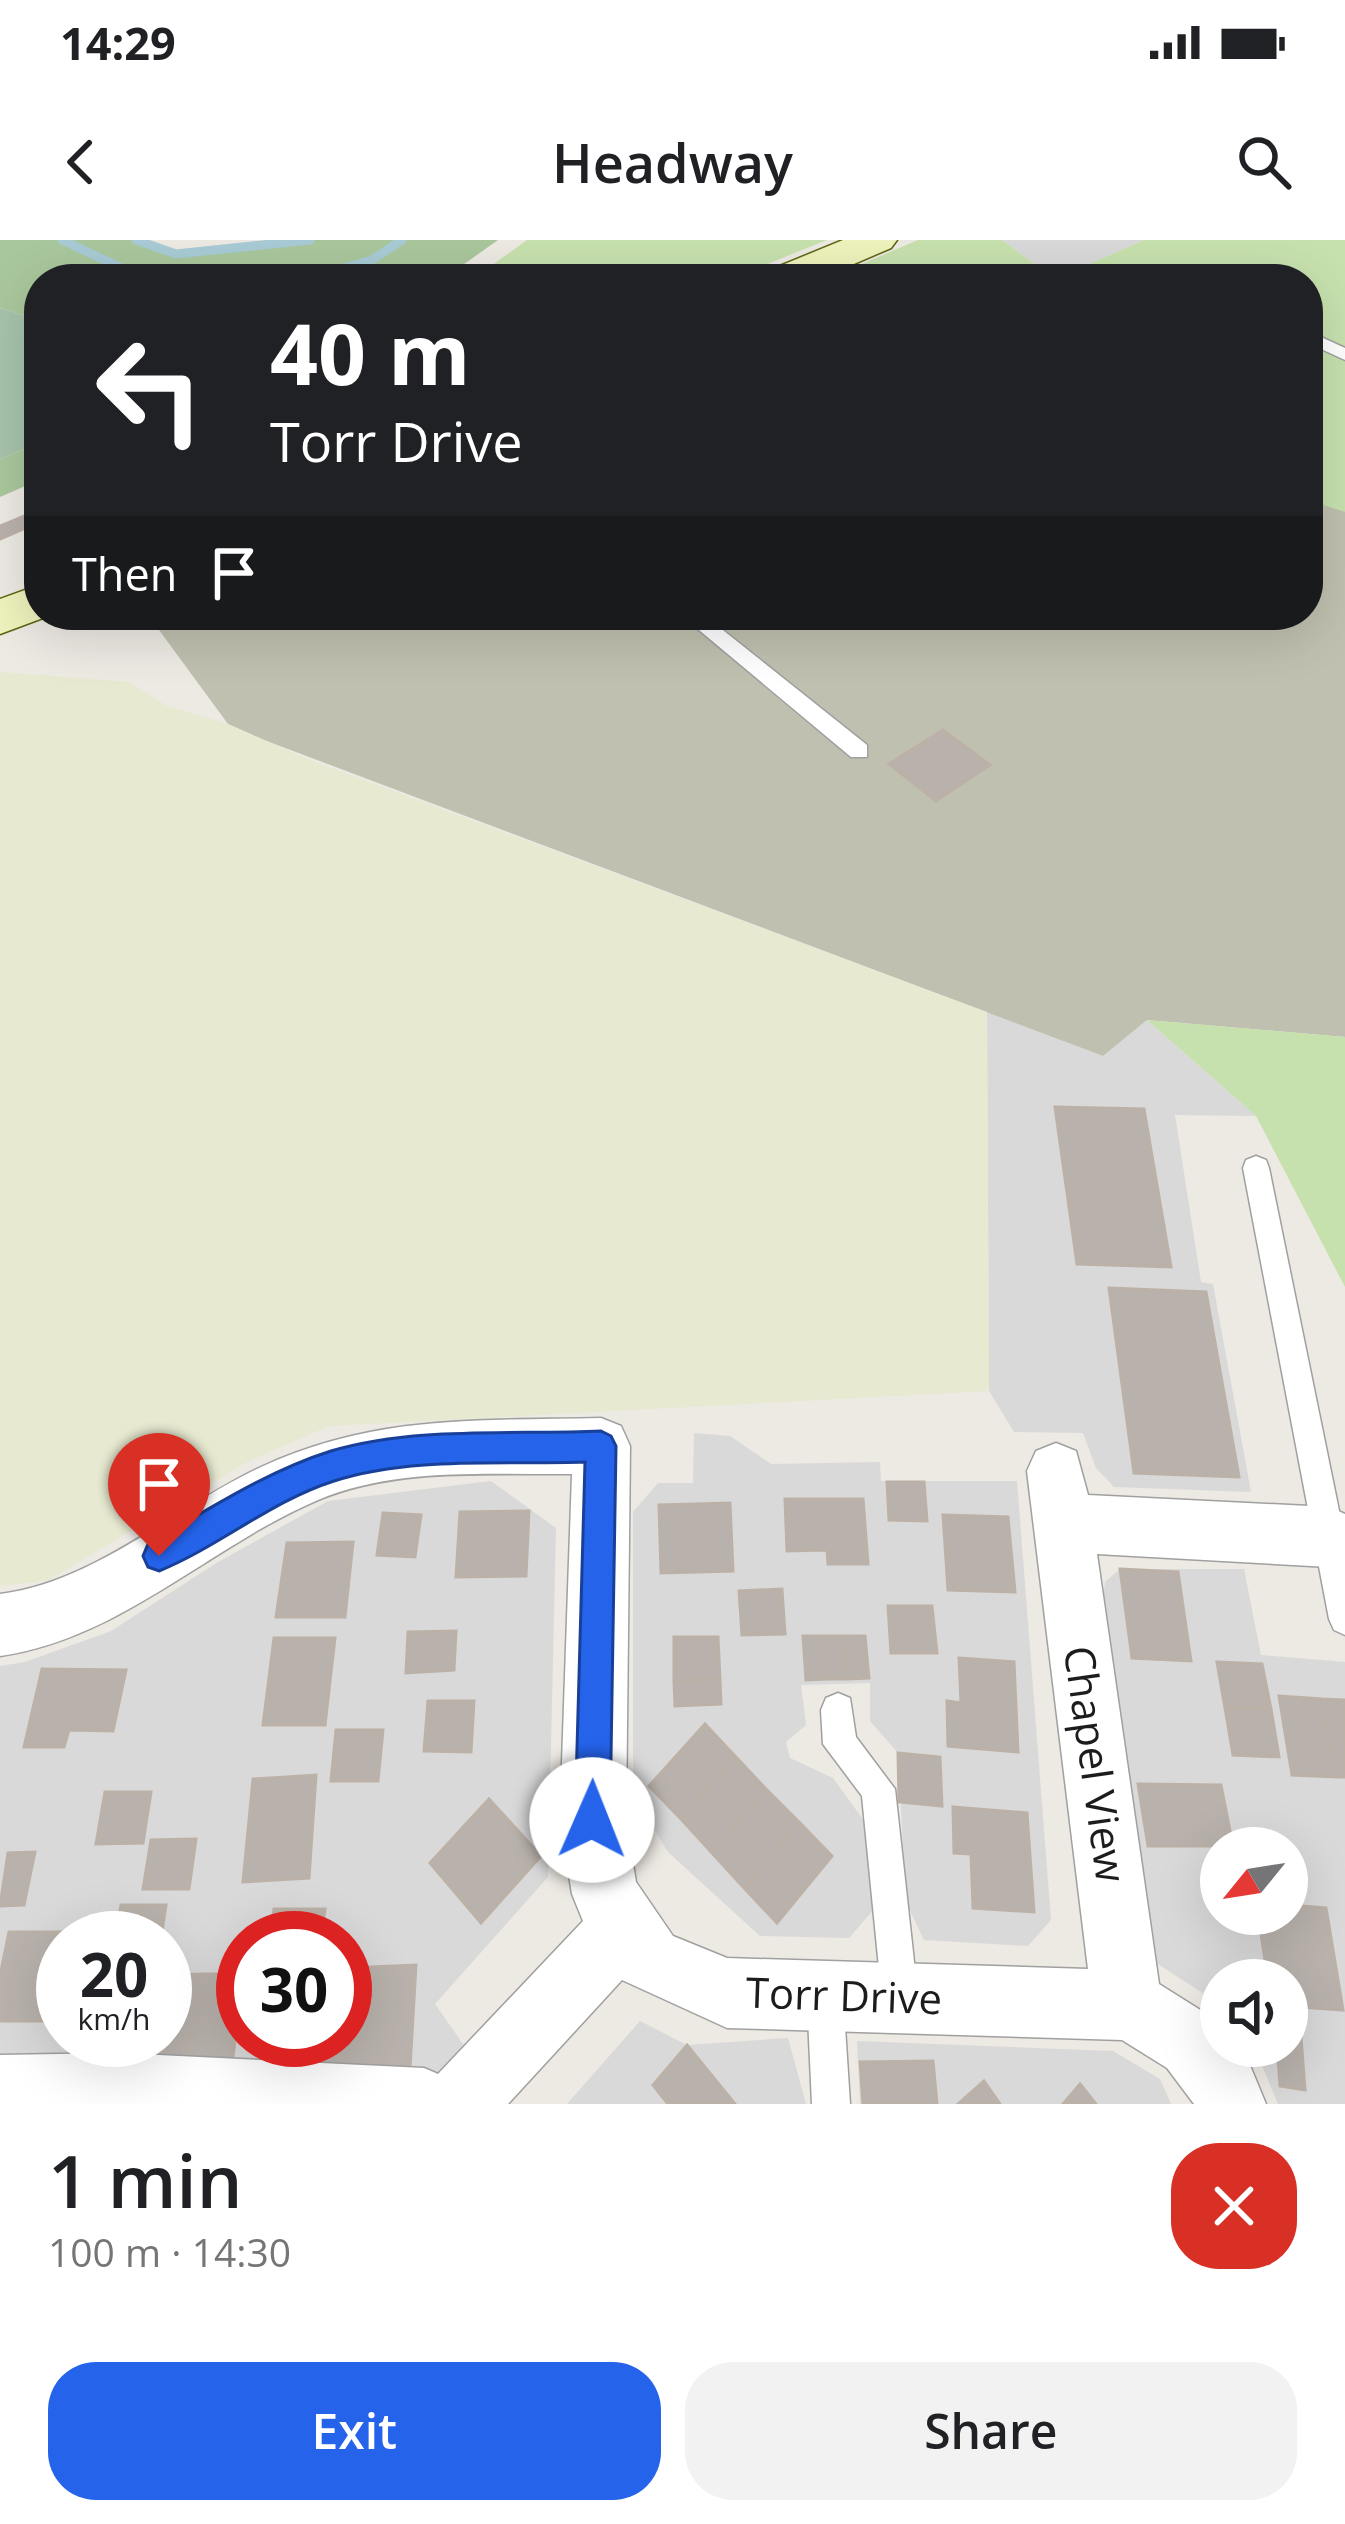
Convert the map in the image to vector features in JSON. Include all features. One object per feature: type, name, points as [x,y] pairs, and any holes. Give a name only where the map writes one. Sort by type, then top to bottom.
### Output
[{"type":"street","points":[[820,264],[877,240]]},
{"type":"street","name":"Torr Drive","points":[[0,1625],[48,1616],[96,1594],[244,1506],[329,1467],[386,1454],[601,1446],[592,1820],[605,1894],[649,1960],[727,1993],[1127,2005],[1172,2027],[1226,2079],[1230,2104]]},
{"type":"street","name":"Chapel View","points":[[1127,2005],[1060,1497],[1329,1537]]},
{"type":"street","points":[[459,2104],[626,1925]]},
{"type":"street","points":[[0,2091],[117,2089],[424,2104]]},
{"type":"lane","points":[[710,630],[859,751]]},
{"type":"lane","points":[[1256,1168],[1345,1619]]},
{"type":"lane","points":[[838,1710],[841,1744],[878,1789],[900,1998]]},
{"type":"lane","points":[[825,1996],[830,2104]]},
{"type":"shaded area","points":[[1002,240],[1144,240],[1089,264],[1035,264]]},
{"type":"shaded area","points":[[1323,339],[1345,350],[1345,1037],[1147,1020],[1103,1056],[228,724],[159,630],[1323,630]]},
{"type":"shaded area","points":[[0,672],[129,682],[167,706],[228,724],[307,759],[987,1012],[989,1391],[329,1426],[249,1461],[48,1580],[0,1586]]},
{"type":"shaded area","points":[[987,1012],[1103,1056],[1147,1020],[1256,1116],[1175,1115],[1201,1282],[1213,1284],[1251,1492],[1114,1487],[1096,1468],[1083,1433],[1014,1432],[989,1391]]},
{"type":"shaded area","points":[[694,1433],[730,1436],[771,1464],[880,1462],[881,1481],[1017,1481],[1051,1920],[1028,1946],[924,1940],[906,1902],[898,1753],[870,1721],[870,1683],[801,1685],[806,1725],[786,1742],[790,1758],[833,1778],[870,1829],[875,1908],[849,1938],[760,1936],[668,1852],[633,1795],[633,1512],[658,1483],[693,1483]]},
{"type":"shaded area","points":[[491,1481],[556,1528],[548,1877],[435,2004],[505,2104],[0,2104],[0,1666],[25,1662],[111,1631],[218,1562],[328,1501]]},
{"type":"shaded area","points":[[1120,1569],[1244,1569],[1261,1655],[1345,1662],[1345,2104],[1278,2104],[1263,2067],[1308,2067],[1308,1959],[1200,1959],[1200,1991],[1144,1955],[1102,1608],[1105,1582]]},
{"type":"shaded area","points":[[640,2021],[687,2045],[788,2038],[806,2104],[567,2104]]},
{"type":"shaded area","points":[[857,2041],[1113,2051],[1160,2079],[1171,2104],[860,2104]]},
{"type":"green space","points":[[0,240],[138,240],[176,254],[310,240],[498,240],[464,264],[24,264],[24,315],[0,308]]},
{"type":"green space","points":[[527,240],[827,240],[767,264],[494,264]]},
{"type":"green space","points":[[918,240],[1002,240],[1035,264],[862,264]]},
{"type":"green space","points":[[1144,240],[1345,240],[1345,512],[1323,505],[1323,264],[1089,264]]},
{"type":"green space","points":[[0,308],[24,315],[24,449],[0,459]]},
{"type":"green space","points":[[24,449],[24,487],[0,497],[0,459]]},
{"type":"green space","points":[[1147,1020],[1345,1037],[1345,1287],[1256,1116]]},
{"type":"building","points":[[24,516],[24,529],[0,539],[0,526]]},
{"type":"building","points":[[943,730],[990,765],[936,801],[889,764]]},
{"type":"building","points":[[1055,1107],[1144,1109],[1171,1267],[1077,1264]]},
{"type":"building","points":[[1109,1288],[1206,1292],[1239,1477],[1134,1473]]},
{"type":"building","points":[[887,1482],[924,1482],[927,1521],[889,1520]]},
{"type":"building","points":[[785,1499],[863,1499],[868,1564],[828,1564],[827,1550],[787,1551]]},
{"type":"building","points":[[730,1503],[733,1571],[661,1573],[659,1505]]},
{"type":"building","points":[[529,1511],[526,1576],[456,1577],[460,1512]]},
{"type":"building","points":[[383,1513],[421,1515],[415,1557],[377,1555]]},
{"type":"building","points":[[943,1515],[1008,1517],[1015,1592],[948,1590]]},
{"type":"building","points":[[353,1542],[345,1617],[276,1617],[287,1543]]},
{"type":"building","points":[[1120,1569],[1178,1572],[1191,1661],[1132,1658]]},
{"type":"building","points":[[782,1589],[785,1634],[742,1635],[739,1591]]},
{"type":"building","points":[[888,1606],[932,1606],[937,1653],[891,1653]]},
{"type":"building","points":[[456,1631],[454,1670],[406,1673],[408,1632]]},
{"type":"building","points":[[803,1636],[824,1636],[827,1679],[806,1680]]},
{"type":"building","points":[[824,1636],[844,1636],[848,1679],[827,1679]]},
{"type":"building","points":[[844,1636],[865,1636],[869,1678],[848,1679]]},
{"type":"building","points":[[674,1637],[718,1637],[720,1679],[674,1681]]},
{"type":"building","points":[[274,1638],[335,1638],[325,1725],[263,1725]]},
{"type":"building","points":[[959,1658],[1014,1662],[1018,1752],[948,1746],[947,1701],[961,1703]]},
{"type":"building","points":[[1217,1662],[1262,1664],[1271,1709],[1225,1708]]},
{"type":"building","points":[[42,1669],[126,1670],[113,1731],[69,1730],[64,1747],[24,1747]]},
{"type":"building","points":[[720,1679],[721,1704],[675,1706],[674,1681]]},
{"type":"building","points":[[1279,1696],[1321,1699],[1336,1777],[1292,1775]]},
{"type":"building","points":[[1321,1699],[1345,1700],[1345,1777],[1336,1777]]},
{"type":"building","points":[[428,1701],[474,1701],[471,1752],[424,1751]]},
{"type":"building","points":[[1225,1708],[1271,1709],[1279,1757],[1233,1755]]},
{"type":"building","points":[[705,1724],[735,1756],[681,1819],[649,1786]]},
{"type":"building","points":[[336,1730],[383,1730],[378,1781],[331,1781]]},
{"type":"building","points":[[898,1753],[940,1757],[942,1806],[899,1802]]},
{"type":"building","points":[[735,1756],[766,1789],[712,1853],[681,1819]]},
{"type":"building","points":[[316,1775],[309,1878],[243,1882],[253,1779]]},
{"type":"building","points":[[1138,1784],[1221,1785],[1229,1827],[1200,1827],[1200,1846],[1148,1846]]},
{"type":"building","points":[[766,1789],[799,1822],[744,1888],[712,1853]]},
{"type":"building","points":[[105,1792],[151,1792],[143,1843],[96,1844]]},
{"type":"building","points":[[489,1799],[541,1856],[481,1923],[430,1863]]},
{"type":"building","points":[[953,1807],[1027,1813],[1034,1912],[973,1908],[971,1854],[954,1853]]},
{"type":"building","points":[[799,1822],[832,1856],[777,1923],[744,1888]]},
{"type":"building","points":[[196,1839],[189,1889],[143,1889],[151,1840]]},
{"type":"building","points":[[35,1852],[24,1905],[0,1906],[8,1853]]},
{"type":"building","points":[[121,1905],[144,1905],[143,1911],[120,1911]]},
{"type":"building","points":[[144,1905],[166,1905],[165,1911],[143,1911]]},
{"type":"building","points":[[1308,1907],[1326,1908],[1343,2010],[1308,2008],[1308,1959],[1265,1959],[1261,1935],[1308,1935]]},
{"type":"building","points":[[274,1909],[325,1909],[325,1911]]},
{"type":"building","points":[[9,1932],[36,1932],[36,2021],[0,2021],[0,1976]]},
{"type":"building","points":[[416,1965],[410,2068],[307,2073],[307,2067],[372,2067],[372,1967]]},
{"type":"building","points":[[192,1974],[201,1974],[192,2034]]},
{"type":"building","points":[[201,1974],[216,1974],[216,2067],[232,2067],[231,2074],[186,2074],[187,2067],[192,2067]]},
{"type":"building","points":[[687,2045],[735,2104],[668,2104],[653,2085]]},
{"type":"building","points":[[933,2061],[937,2104],[863,2104],[860,2062]]},
{"type":"building","points":[[141,2067],[187,2067],[186,2074],[140,2073]]},
{"type":"building","points":[[1279,2067],[1303,2067],[1305,2090],[1280,2086]]},
{"type":"building","points":[[984,2081],[1000,2104],[958,2104]]},
{"type":"building","points":[[1080,2084],[1096,2104],[1063,2104]]},
{"type":"waterway","points":[[62,240],[113,264]]},
{"type":"waterway","points":[[136,240],[176,254],[310,240]]},
{"type":"waterway","points":[[358,264],[402,240]]},
{"type":"route","points":[[159,1556],[244,1506],[329,1467],[386,1454],[601,1446],[592,1820]]}]
